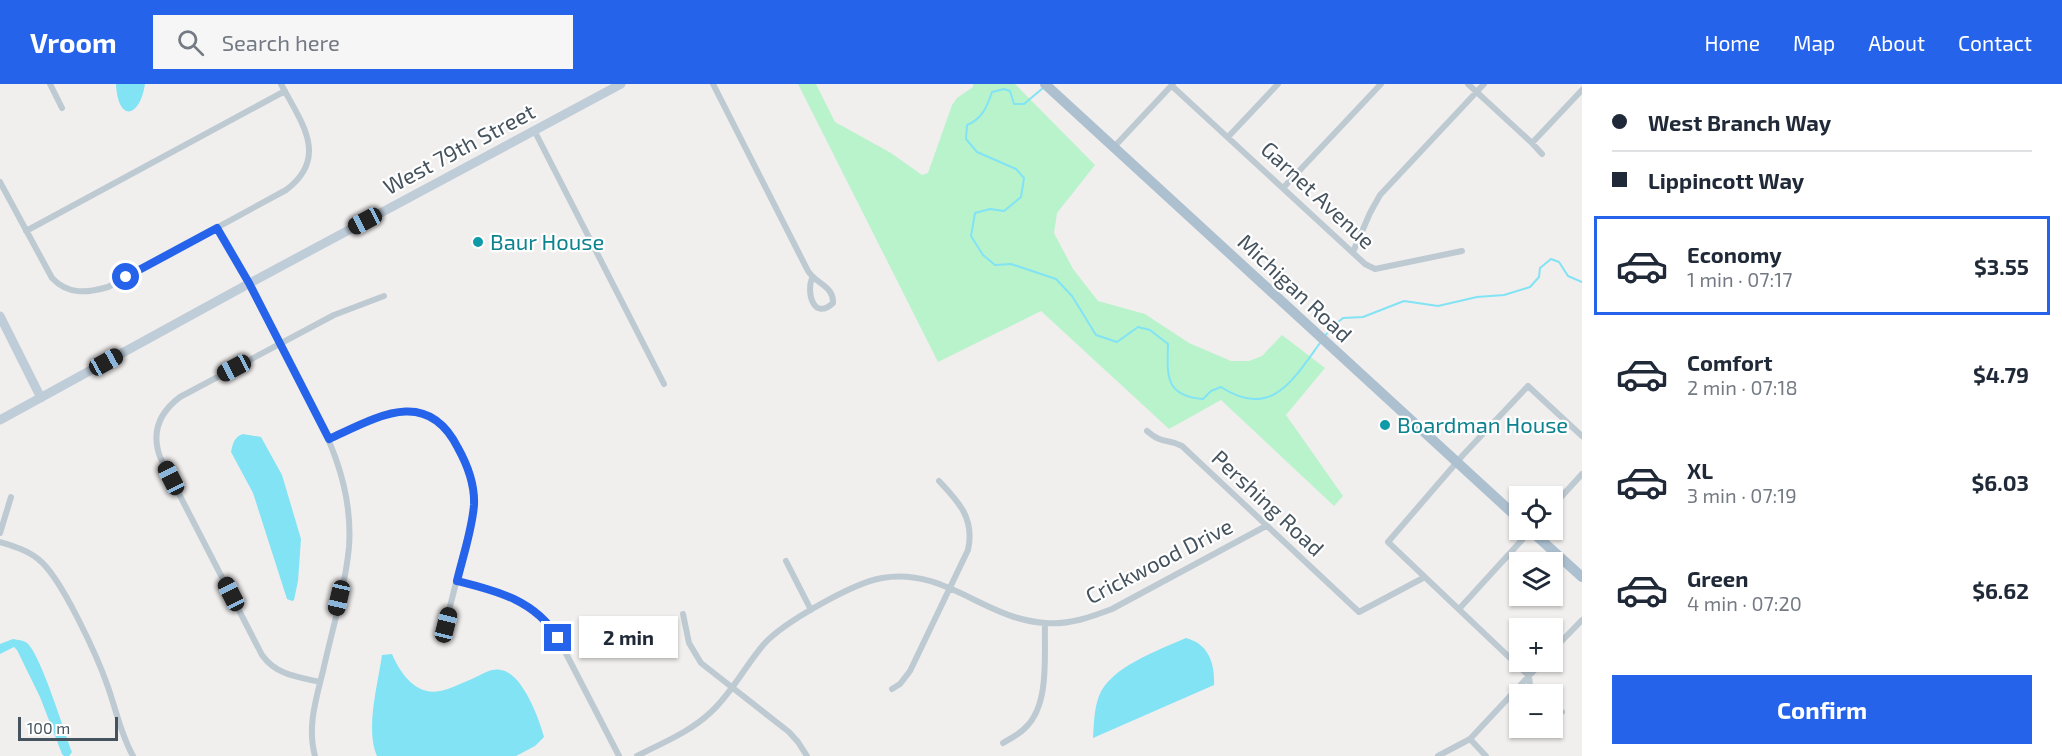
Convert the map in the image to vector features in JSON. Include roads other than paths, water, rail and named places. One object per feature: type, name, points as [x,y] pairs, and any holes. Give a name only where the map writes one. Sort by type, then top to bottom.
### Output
[{"type":"main road","name":"West 79th Street","points":[[0,420],[249,283],[621,84]]},
{"type":"main road","name":"Michigan Road","points":[[1045,84],[1509,510]]},
{"type":"main road","points":[[0,316],[41,398]]},
{"type":"main road","points":[[1542,540],[1582,577]]},
{"type":"street","points":[[50,84],[62,108]]},
{"type":"street","points":[[0,182],[48,273],[56,283],[72,291],[89,292],[108,287],[286,190],[300,178],[309,163],[308,136],[281,84]]},
{"type":"street","points":[[713,84],[812,278],[828,288],[832,294],[833,303],[829,306],[818,309],[813,303],[809,285],[812,278]]},
{"type":"street","points":[[1228,137],[1278,84]]},
{"type":"street","points":[[1283,188],[1381,84]]},
{"type":"street","points":[[1468,84],[1542,154]]},
{"type":"street","points":[[1353,252],[1380,195],[1484,84]]},
{"type":"street","points":[[1114,147],[1172,85]]},
{"type":"street","name":"Garnet Avenue","points":[[1172,85],[1365,264],[1375,269],[1462,250]]},
{"type":"street","points":[[1532,143],[1582,90]]},
{"type":"street","points":[[26,231],[285,92]]},
{"type":"street","points":[[534,130],[664,384]]},
{"type":"street","points":[[217,228],[249,283],[329,439],[345,485],[349,531],[344,578],[312,723],[312,743],[315,756]]},
{"type":"street","points":[[320,682],[284,673],[273,667],[262,655],[161,459],[156,441],[158,426],[166,410],[180,397],[334,315],[384,297]]},
{"type":"street","points":[[1530,684],[1529,676],[1388,542],[1528,386],[1582,436]]},
{"type":"street","points":[[329,439],[372,419],[398,412],[426,414],[438,420],[447,429],[468,467],[474,495],[471,523],[446,625]]},
{"type":"street","name":"Pershing Road","points":[[1147,431],[1159,440],[1174,442],[1182,446],[1359,612],[1425,577]]},
{"type":"street","points":[[1563,495],[1582,474]]},
{"type":"street","points":[[892,689],[910,671],[968,550],[970,528],[960,503],[939,481]]},
{"type":"street","points":[[0,533],[11,497]]},
{"type":"street","name":"Crickwood Drive","points":[[637,756],[699,722],[717,706],[762,646],[788,623],[863,584],[880,579],[910,576],[932,580],[1001,613],[1030,621],[1046,623],[1080,620],[1112,609],[1266,526]]},
{"type":"street","points":[[1460,609],[1522,540]]},
{"type":"street","points":[[0,542],[32,555],[47,567],[57,580],[98,661],[124,738],[133,756]]},
{"type":"street","points":[[786,561],[811,610]]},
{"type":"street","points":[[457,581],[510,595],[529,606],[545,621],[565,650],[620,756]]},
{"type":"street","points":[[683,614],[687,638],[694,654],[704,666],[789,732],[807,756]]},
{"type":"street","points":[[1563,640],[1582,620]]},
{"type":"street","points":[[1003,743],[1026,728],[1038,710],[1042,692],[1046,623]]},
{"type":"street","points":[[1438,756],[1470,739],[1533,672]]},
{"type":"street","points":[[1470,739],[1486,756]]},
{"type":"water","points":[[116,84],[145,84],[139,104],[134,109],[125,110],[121,105]]},
{"type":"water","points":[[243,434],[261,437],[282,475],[301,539],[298,581],[292,601],[287,599],[253,493],[231,452],[233,443]]},
{"type":"water","points":[[1186,638],[1200,645],[1209,656],[1212,662],[1214,685],[1093,738],[1094,717],[1099,696],[1113,676],[1136,661]]},
{"type":"water","points":[[13,639],[27,643],[39,662],[72,752],[69,756],[62,754],[40,697],[17,650],[14,647],[0,654],[0,644]]},
{"type":"water","points":[[392,654],[410,682],[431,692],[449,689],[490,671],[501,670],[509,673],[523,688],[544,737],[535,746],[516,756],[377,756],[372,733],[375,693],[382,655]]},
{"type":"waterway","points":[[1043,88],[1024,104],[1014,104],[1010,91],[1004,89],[992,92],[983,112],[967,125],[966,139],[977,152],[1016,169],[1024,178],[1021,197],[1004,211],[990,209],[975,213],[971,236],[983,255],[995,265],[1011,264],[1056,279],[1072,296],[1096,335],[1117,342],[1138,327],[1150,330],[1168,344],[1169,375],[1175,389],[1191,397],[1203,399],[1211,391],[1221,387],[1239,396],[1254,399],[1267,397],[1290,382],[1320,343]]},
{"type":"waterway","points":[[1325,336],[1343,318],[1363,317],[1404,301],[1438,306],[1477,297],[1504,295],[1530,287],[1539,277],[1540,268],[1551,259],[1559,262],[1568,276],[1582,282]]},
{"type":"place","name":"Baur House","points":[[478,242]]},
{"type":"place","name":"Boardman House","points":[[1385,425]]}]
